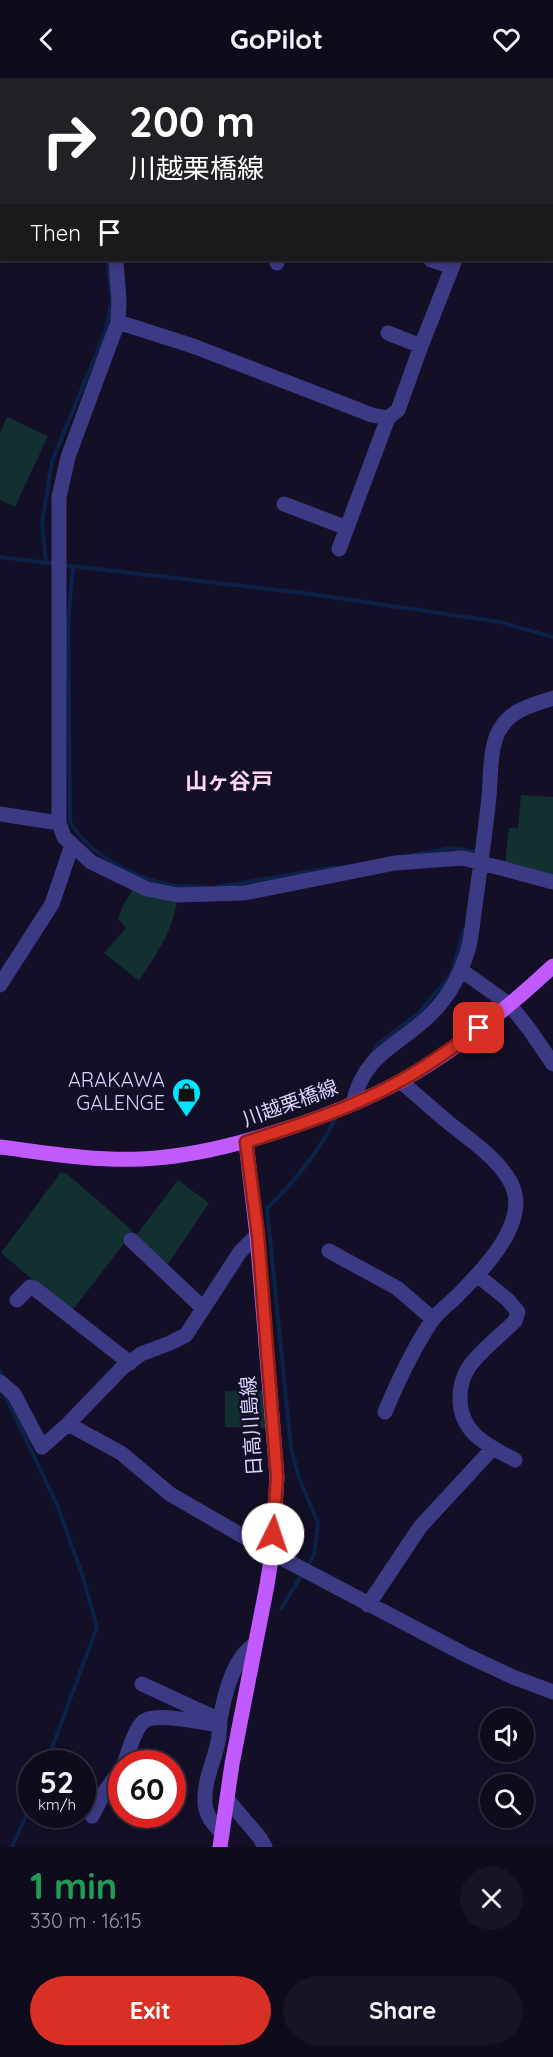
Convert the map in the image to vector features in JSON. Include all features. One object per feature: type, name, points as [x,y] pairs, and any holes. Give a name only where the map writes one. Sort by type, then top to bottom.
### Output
[{"type":"main road","name":"川越栗橋線","points":[[0,1147],[85,1158],[142,1159],[215,1150],[246,1142],[303,1123],[400,1081],[448,1051],[510,1005],[553,966]]},
{"type":"main road","name":"日高川島線","points":[[221,1840],[272,1553],[277,1477],[258,1235],[246,1142]]},
{"type":"street","points":[[116,261],[118,322],[68,457],[59,497],[59,823],[64,837],[92,862],[121,878],[147,889],[178,895],[244,892],[395,863],[463,858],[553,882]]},
{"type":"street","points":[[339,549],[388,418],[398,410],[454,263],[439,261]]},
{"type":"street","points":[[118,322],[193,346],[372,415],[388,418]]},
{"type":"street","points":[[388,333],[421,346]]},
{"type":"street","points":[[285,504],[347,528]]},
{"type":"street","points":[[353,1103],[357,1088],[369,1067],[384,1051],[431,1015],[450,993],[470,944],[482,862],[492,755],[498,732],[508,719],[521,710],[553,698]]},
{"type":"street","points":[[0,814],[59,823]]},
{"type":"street","points":[[0,985],[52,904],[72,845]]},
{"type":"street","points":[[461,970],[510,1005],[553,1064]]},
{"type":"street","points":[[386,1412],[433,1319],[477,1275],[501,1243],[512,1224],[516,1204],[512,1185],[484,1150],[400,1081]]},
{"type":"street","points":[[4,1386],[42,1447],[141,1354],[186,1335],[240,1252],[258,1235]]},
{"type":"street","points":[[131,1240],[203,1308]]},
{"type":"street","points":[[329,1251],[397,1288],[433,1319]]},
{"type":"street","points":[[477,1275],[508,1300],[518,1312],[515,1321],[469,1366],[460,1384],[463,1420],[473,1434],[515,1460]]},
{"type":"street","points":[[17,1300],[30,1287],[34,1288],[130,1363]]},
{"type":"street","points":[[68,1424],[121,1453],[170,1494],[272,1553],[464,1654],[513,1677],[553,1692]]},
{"type":"street","points":[[368,1605],[420,1527],[493,1448]]},
{"type":"street","points":[[221,1840],[207,1814],[205,1801],[207,1776],[219,1739],[227,1690],[239,1659],[255,1644]]},
{"type":"street","points":[[142,1684],[220,1723]]},
{"type":"street","points":[[129,1750],[137,1730],[144,1721],[156,1718],[220,1723]]},
{"type":"street","points":[[96,1808],[108,1787]]},
{"type":"street","points":[[227,1799],[265,1847]]},
{"type":"green space","points":[[7,417],[48,436],[15,507],[0,500],[0,433]]},
{"type":"green space","points":[[521,795],[553,797],[553,876],[505,862],[509,828],[518,828]]},
{"type":"green space","points":[[134,888],[177,901],[172,923],[139,981],[104,953],[126,928],[118,919],[122,907]]},
{"type":"green space","points":[[61,1172],[67,1174],[131,1229],[132,1233],[75,1307],[69,1310],[1,1253]]},
{"type":"green space","points":[[178,1180],[209,1203],[166,1267],[135,1237]]},
{"type":"green space","points":[[263,1390],[266,1428],[225,1427],[225,1391]]},
{"type":"waterway","points":[[46,563],[42,524],[52,461],[105,333],[112,300],[107,261]]},
{"type":"waterway","points":[[0,557],[56,564]]},
{"type":"waterway","points":[[63,565],[304,593],[500,622],[553,637]]},
{"type":"waterway","points":[[73,566],[68,623],[70,822],[89,845],[113,863],[127,870],[170,885],[207,887]]},
{"type":"waterway","points":[[413,855],[452,848],[477,852],[476,854]]},
{"type":"waterway","points":[[217,887],[337,867]]},
{"type":"waterway","points":[[371,1055],[378,1044],[419,1013],[451,974],[464,930]]},
{"type":"waterway","points":[[306,1568],[314,1555],[318,1523],[299,1478],[291,1448],[267,1208],[306,1165],[337,1116]]},
{"type":"waterway","points":[[0,1371],[3,1380]]},
{"type":"waterway","points":[[4,1393],[58,1507],[82,1574],[97,1627],[51,1750]]},
{"type":"waterway","points":[[281,1609],[302,1574]]},
{"type":"waterway","points":[[12,1847],[20,1828]]},
{"type":"place","name":"ARAKAWA GALENGE","points":[[186,1118]]},
{"type":"district","name":"山ヶ谷戸","points":[[229,781]]},
{"type":"route","points":[[273,1534],[277,1477],[258,1235],[246,1142],[336,1110],[400,1081],[448,1051],[479,1028]]}]
